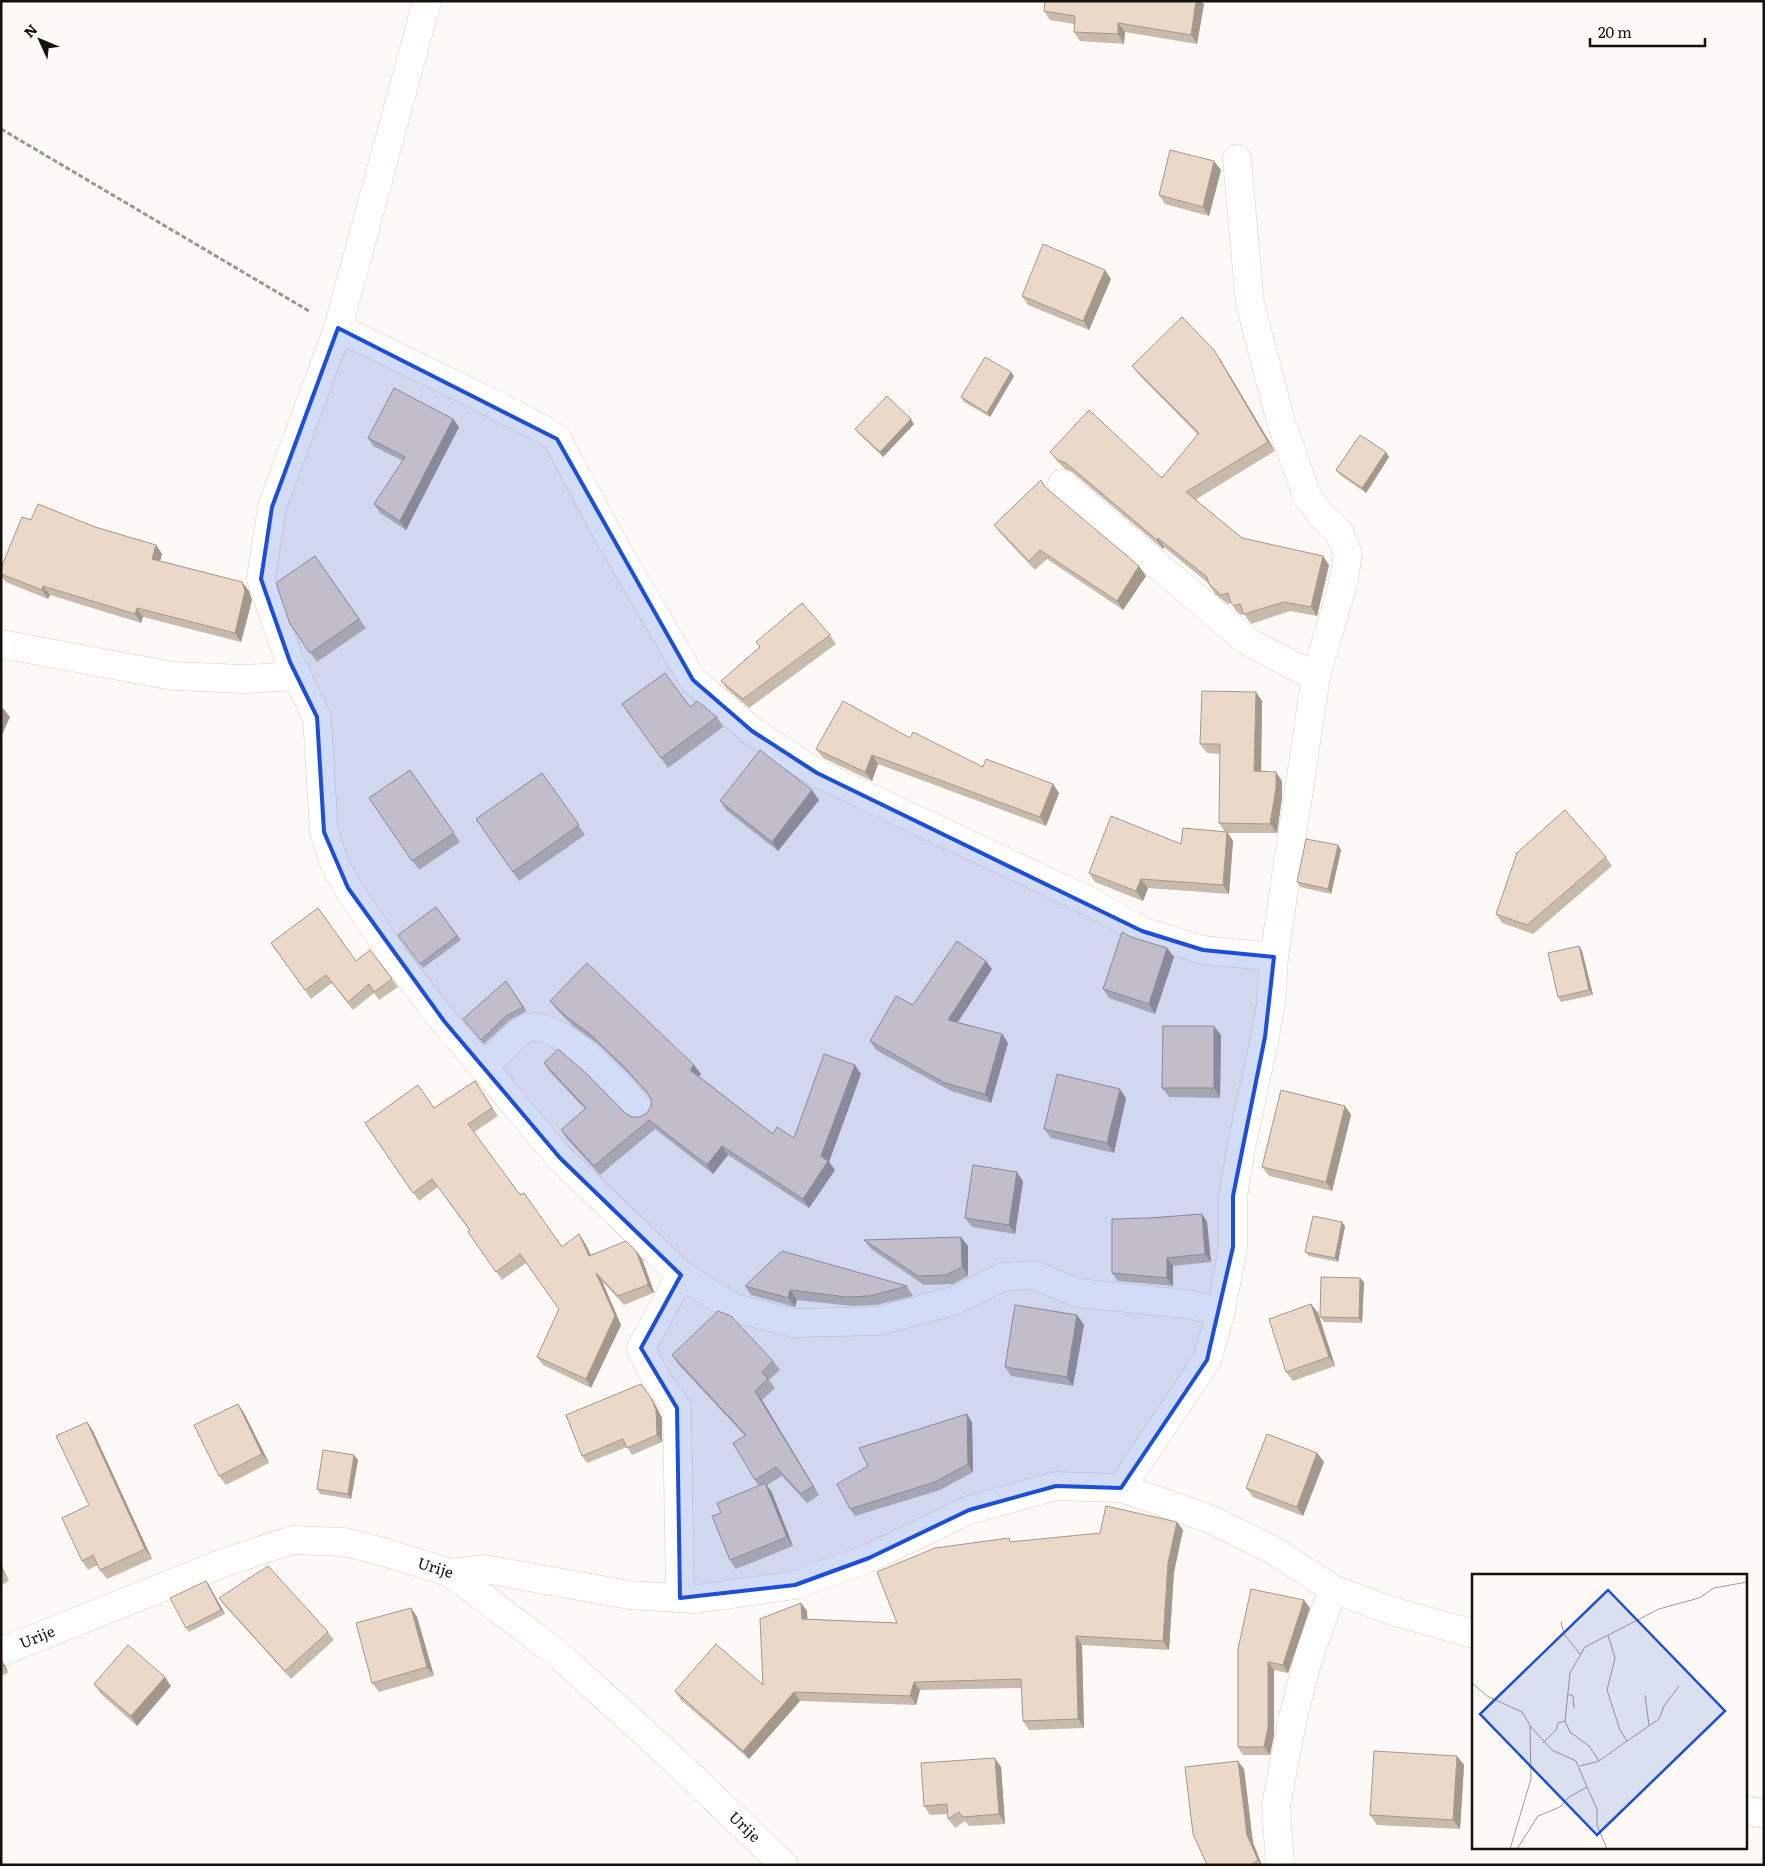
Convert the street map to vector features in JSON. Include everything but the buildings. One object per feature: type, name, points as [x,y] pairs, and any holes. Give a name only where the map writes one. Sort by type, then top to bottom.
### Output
[{"type":"street","points":[[427,1],[338,328],[272,507],[262,579],[290,662],[316,717],[324,832],[334,863],[348,888],[394,956],[444,1021],[560,1158],[682,1275],[734,1308],[794,1323],[879,1321],[953,1301],[1003,1277],[1034,1276],[1078,1293],[1186,1304],[1221,1311]]},
{"type":"street","points":[[1120,1488],[1208,1360],[1221,1311],[1233,1247],[1233,1196],[1271,1003],[1274,958],[1316,676],[1343,584],[1348,554],[1339,532],[1321,515],[1307,496],[1281,422],[1250,304],[1237,159]]},
{"type":"street","points":[[338,328],[543,429],[557,439],[611,540],[693,680],[752,731],[817,773],[1080,897],[1142,931],[1203,950],[1274,958]]},
{"type":"street","points":[[1062,484],[1247,641],[1316,676]]},
{"type":"street","points":[[1,644],[173,676],[245,679],[297,676]]},
{"type":"street","points":[[483,1068],[523,1030],[535,1028],[548,1030],[562,1036],[577,1046],[642,1111]]},
{"type":"street","points":[[680,1598],[677,1408],[654,1375],[640,1348],[682,1275]]},
{"type":"street","points":[[451,1573],[484,1569],[628,1595],[696,1599],[795,1585],[869,1558],[969,1510],[1056,1486],[1120,1488],[1210,1520],[1271,1549],[1333,1589],[1392,1610],[1472,1633]]},
{"type":"street","name":"Urije","points":[[1,1652],[228,1560],[294,1540],[346,1542],[387,1552],[451,1573],[560,1655],[784,1865]]},
{"type":"street","points":[[1280,1865],[1276,1805],[1293,1717],[1308,1659],[1333,1589]]},
{"type":"street","points":[[1748,1810],[1764,1814]]},
{"type":"path","points":[[1,130],[338,328]]},
{"type":"highlighted area","points":[[338,328],[557,439],[693,680],[752,731],[817,773],[1142,931],[1203,950],[1274,957],[1265,1037],[1233,1196],[1233,1247],[1207,1360],[1121,1488],[1056,1486],[969,1510],[869,1558],[795,1585],[680,1598],[677,1408],[641,1348],[681,1275],[560,1158],[444,1021],[348,888],[324,832],[317,717],[290,662],[261,579],[272,507]]}]
